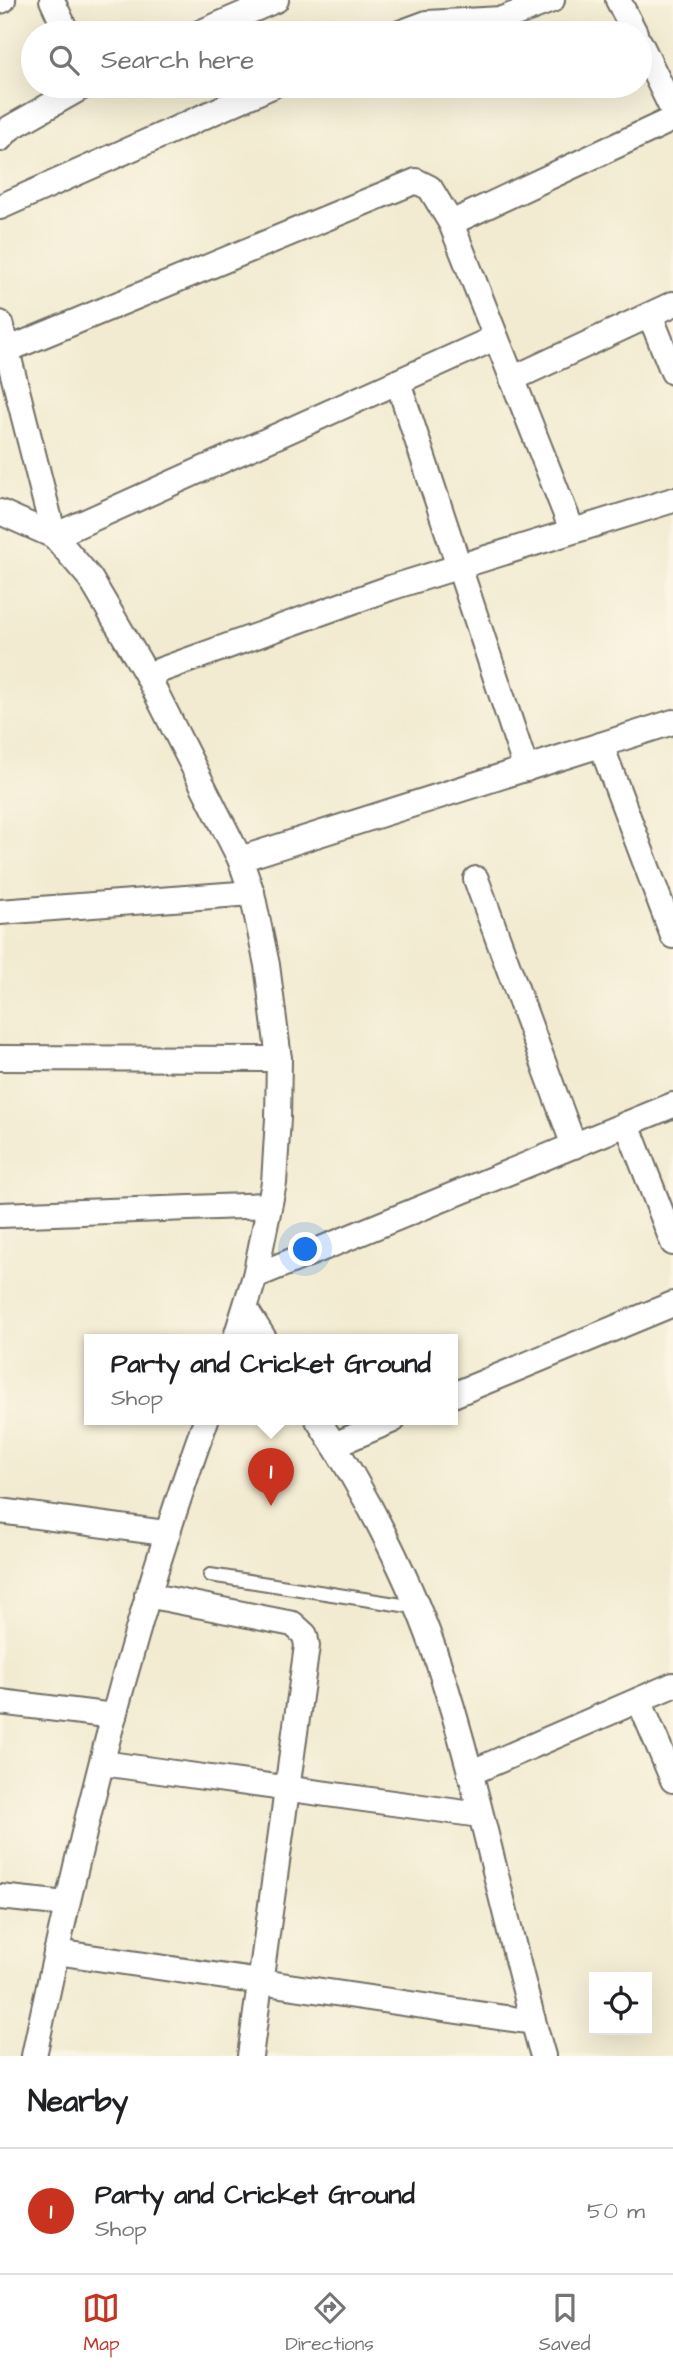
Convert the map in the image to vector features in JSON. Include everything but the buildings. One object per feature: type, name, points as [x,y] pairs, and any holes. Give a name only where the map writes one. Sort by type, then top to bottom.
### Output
[{"type":"street","points":[[52,0],[62,21]]},
{"type":"street","points":[[228,21],[276,0]]},
{"type":"street","points":[[464,21],[502,19],[552,0]]},
{"type":"street","points":[[618,0],[629,21]]},
{"type":"street","points":[[652,68],[673,111]]},
{"type":"street","points":[[0,139],[10,128],[63,98]]},
{"type":"street","points":[[0,207],[221,98]]},
{"type":"street","points":[[451,223],[673,119]]},
{"type":"street","points":[[7,350],[416,181],[430,188],[451,223],[572,530]]},
{"type":"street","points":[[512,379],[673,304]]},
{"type":"street","points":[[650,315],[673,372]]},
{"type":"street","points":[[0,323],[54,536]]},
{"type":"street","points":[[54,536],[495,338]]},
{"type":"street","points":[[398,382],[526,769]]},
{"type":"street","points":[[148,675],[459,566],[673,500]]},
{"type":"street","points":[[0,512],[54,536],[90,578],[148,675],[240,859],[252,893],[267,965],[278,1059],[278,1118],[269,1205],[256,1276],[237,1334]]},
{"type":"street","points":[[240,859],[673,722]]},
{"type":"street","points":[[601,745],[673,936]]},
{"type":"street","points":[[476,879],[574,1146]]},
{"type":"street","points":[[0,912],[252,893]]},
{"type":"street","points":[[0,1058],[278,1059]]},
{"type":"street","points":[[256,1276],[673,1105]]},
{"type":"street","points":[[627,1124],[673,1242]]},
{"type":"street","points":[[0,1215],[269,1205]]},
{"type":"street","points":[[458,1393],[673,1304]]},
{"type":"street","points":[[246,1310],[261,1334]]},
{"type":"street","points":[[34,2056],[66,1905],[114,1716],[165,1533],[204,1425]]},
{"type":"street","points":[[321,1425],[371,1509],[437,1660],[470,1773],[543,2056]]},
{"type":"street","points":[[334,1445],[381,1425]]},
{"type":"street","points":[[0,1511],[165,1533]]},
{"type":"street","points":[[147,1595],[293,1624],[300,1628],[307,1646],[250,2056]]},
{"type":"street","points":[[470,1773],[673,1685]]},
{"type":"street","points":[[639,1700],[673,1780]]},
{"type":"street","points":[[0,1702],[114,1716]]},
{"type":"street","points":[[102,1763],[480,1815]]},
{"type":"street","points":[[0,1896],[66,1905]]},
{"type":"street","points":[[56,1952],[533,2022]]},
{"type":"lane","points":[[210,1574],[415,1607]]},
{"type":"place","name":"Party and Cricket Ground","points":[[271,1506]]}]
